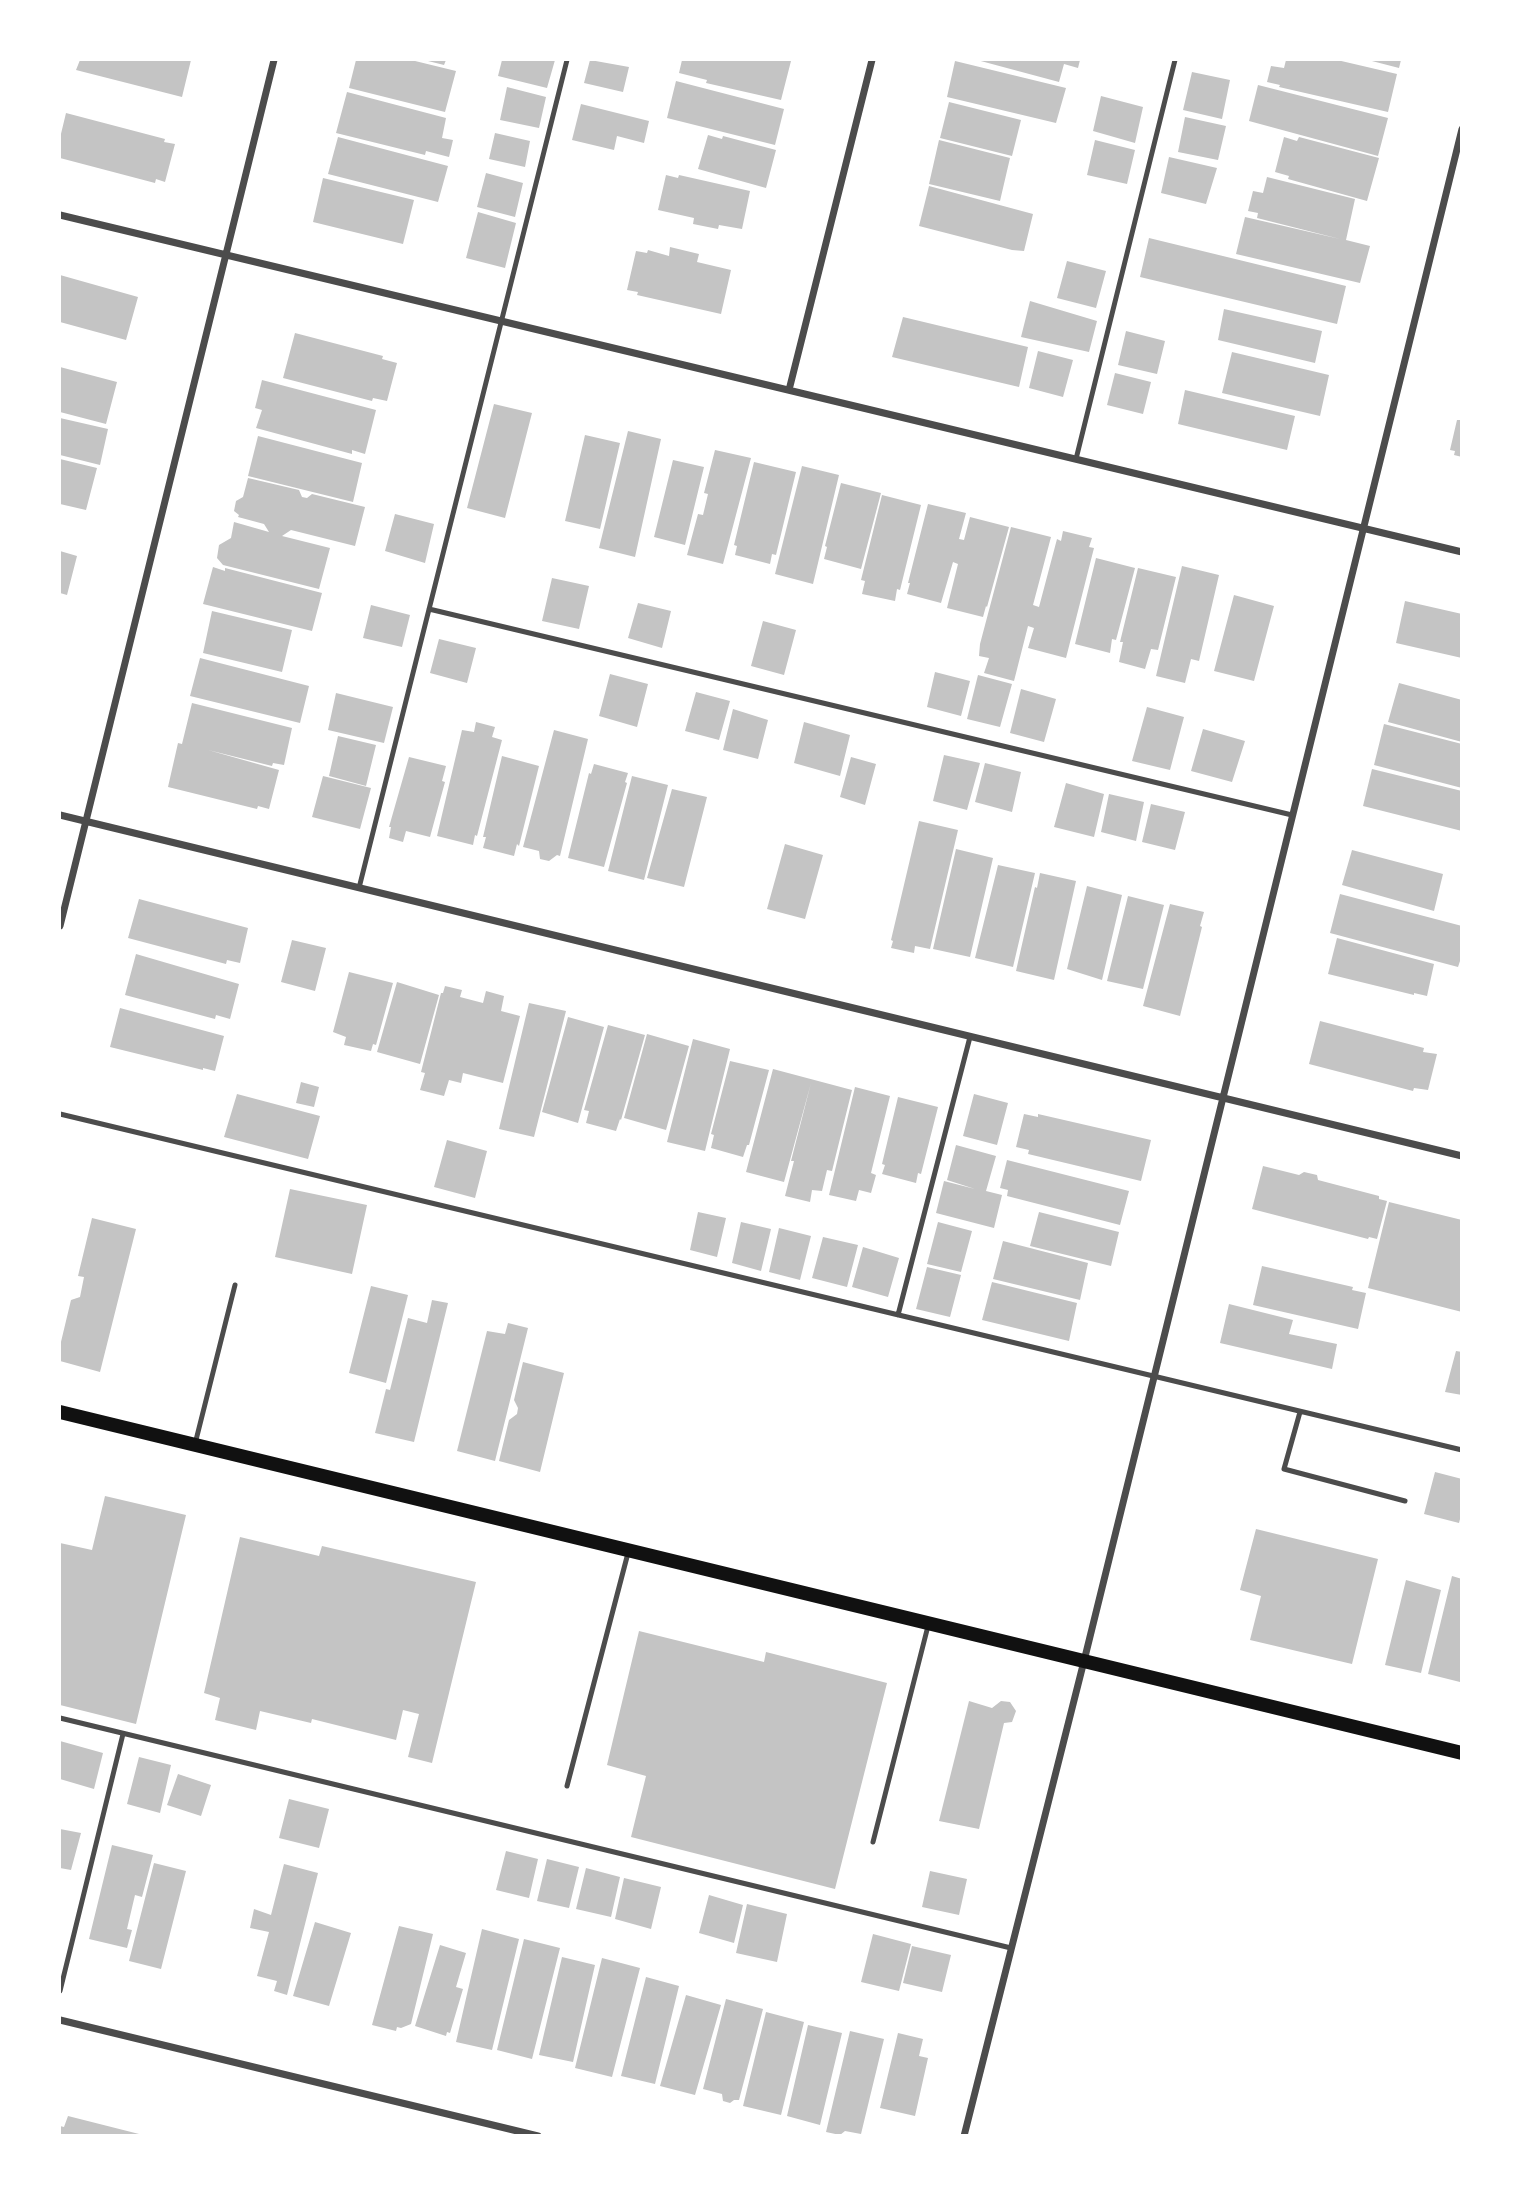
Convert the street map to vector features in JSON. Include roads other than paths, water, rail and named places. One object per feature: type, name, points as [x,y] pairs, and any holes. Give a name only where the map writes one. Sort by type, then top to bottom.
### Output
[{"type":"main road","points":[[60,1412],[1461,1753]]},
{"type":"street","points":[[60,926],[274,60]]},
{"type":"street","points":[[789,390],[872,60]]},
{"type":"street","points":[[964,2136],[1084,1661],[1461,128]]},
{"type":"street","points":[[60,215],[1461,552]]},
{"type":"street","points":[[60,815],[1461,1156]]},
{"type":"street","points":[[60,2020],[538,2136]]},
{"type":"lane","points":[[359,888],[566,60]]},
{"type":"lane","points":[[1076,459],[1175,60]]},
{"type":"lane","points":[[429,609],[1292,815]]},
{"type":"lane","points":[[898,1315],[970,1037]]},
{"type":"lane","points":[[60,1114],[1461,1450]]},
{"type":"lane","points":[[195,1444],[235,1285]]},
{"type":"lane","points":[[1300,1412],[1284,1469],[1405,1501]]},
{"type":"lane","points":[[567,1786],[629,1550]]},
{"type":"lane","points":[[873,1842],[929,1623]]},
{"type":"lane","points":[[60,1718],[1011,1948]]},
{"type":"lane","points":[[60,1991],[123,1734]]}]
